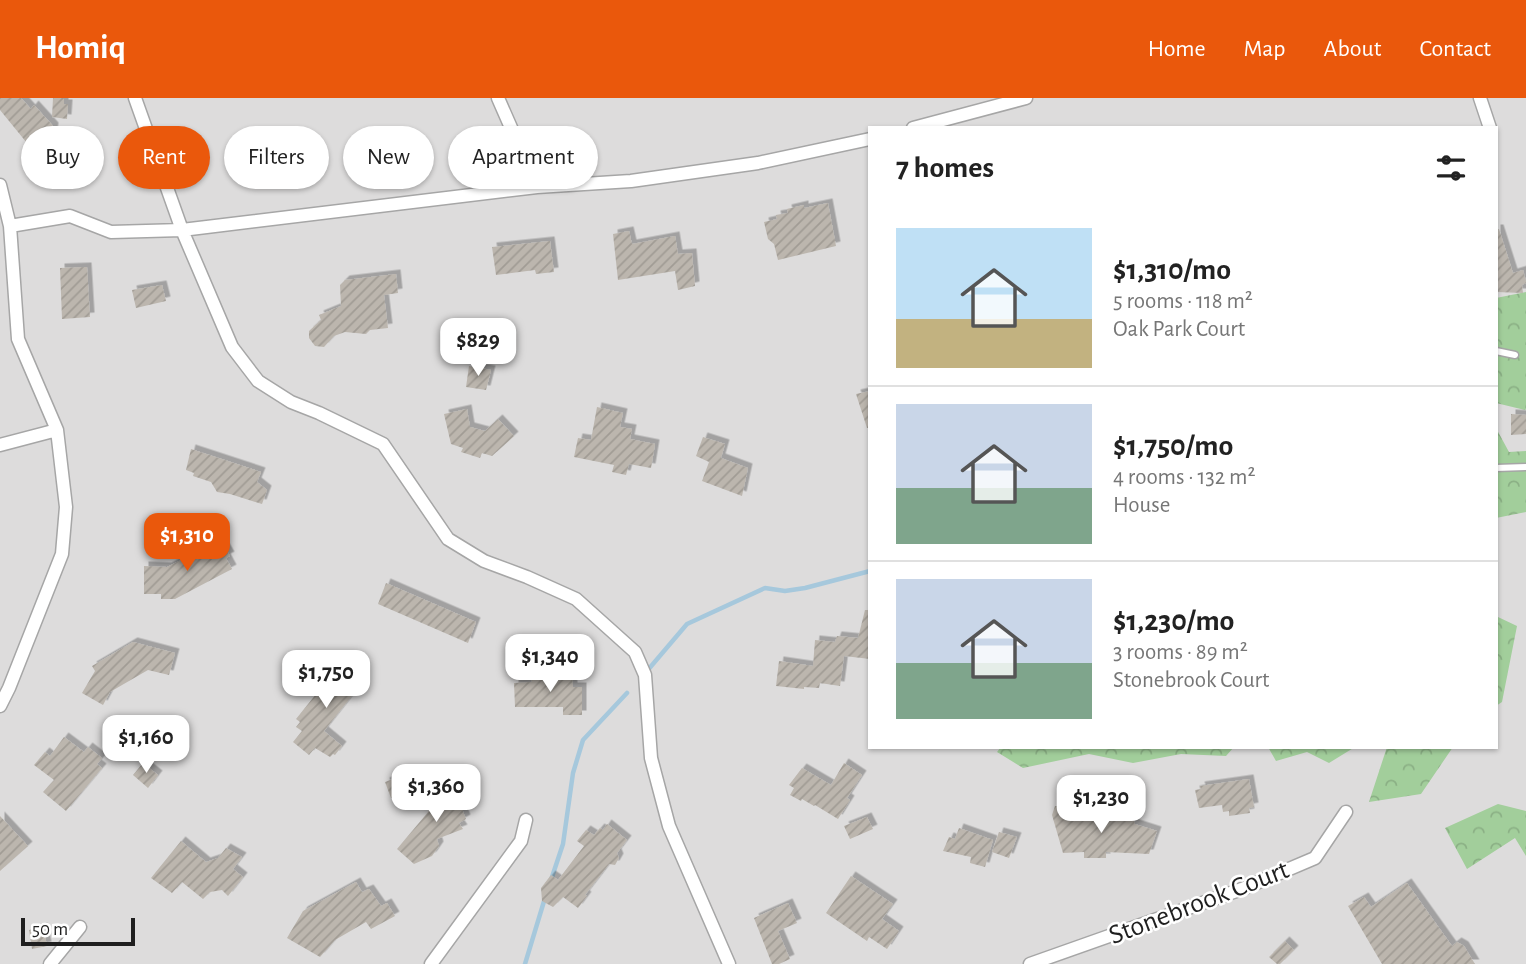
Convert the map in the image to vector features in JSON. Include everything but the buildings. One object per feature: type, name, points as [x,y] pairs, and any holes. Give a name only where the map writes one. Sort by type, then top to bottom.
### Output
[{"type":"street","points":[[135,98],[182,230],[232,347],[258,381],[291,402],[319,412],[383,444],[448,539],[484,561],[576,600],[635,652],[645,675],[651,758],[669,826],[729,964]]},
{"type":"street","points":[[498,98],[510,126]]},
{"type":"street","points":[[921,126],[1026,98]]},
{"type":"street","points":[[1480,98],[1489,126]]},
{"type":"street","points":[[598,183],[745,165],[868,139]]},
{"type":"street","points":[[0,185],[10,226],[18,339],[57,430],[66,508],[62,554],[0,706]]},
{"type":"street","points":[[10,226],[70,216],[111,232],[182,230],[520,189]]},
{"type":"street","points":[[0,445],[57,430]]},
{"type":"street","name":"Stonebrook Court","points":[[1030,964],[1242,889],[1315,858],[1346,812]]},
{"type":"street","points":[[431,964],[521,841],[526,820]]},
{"type":"street","points":[[50,964],[80,927]]},
{"type":"lane","points":[[1498,351],[1515,355]]},
{"type":"lane","points":[[1498,468],[1526,467]]},
{"type":"shaded area","points":[[0,98],[1526,98],[1526,964],[0,964]]},
{"type":"green space","points":[[1526,292],[1525,410],[1498,403],[1498,298]]},
{"type":"green space","points":[[1498,432],[1509,452],[1526,451],[1526,512],[1498,518]]},
{"type":"green space","points":[[1498,617],[1517,626],[1502,702],[1498,705]]},
{"type":"green space","points":[[999,749],[1232,749],[1226,756],[1181,754],[1133,763],[1089,754],[1023,768],[997,752]]},
{"type":"green space","points":[[1269,749],[1352,749],[1329,763],[1307,752],[1276,761]]},
{"type":"green space","points":[[1386,749],[1452,749],[1421,794],[1369,802]]},
{"type":"green space","points":[[1498,804],[1526,811],[1526,856],[1515,838],[1467,869],[1445,828]]},
{"type":"waterway","points":[[647,671],[687,624],[765,588],[785,591],[805,588],[868,572]]},
{"type":"waterway","points":[[551,880],[563,844],[573,773],[583,740],[627,693]]},
{"type":"waterway","points":[[525,964],[545,898]]}]
